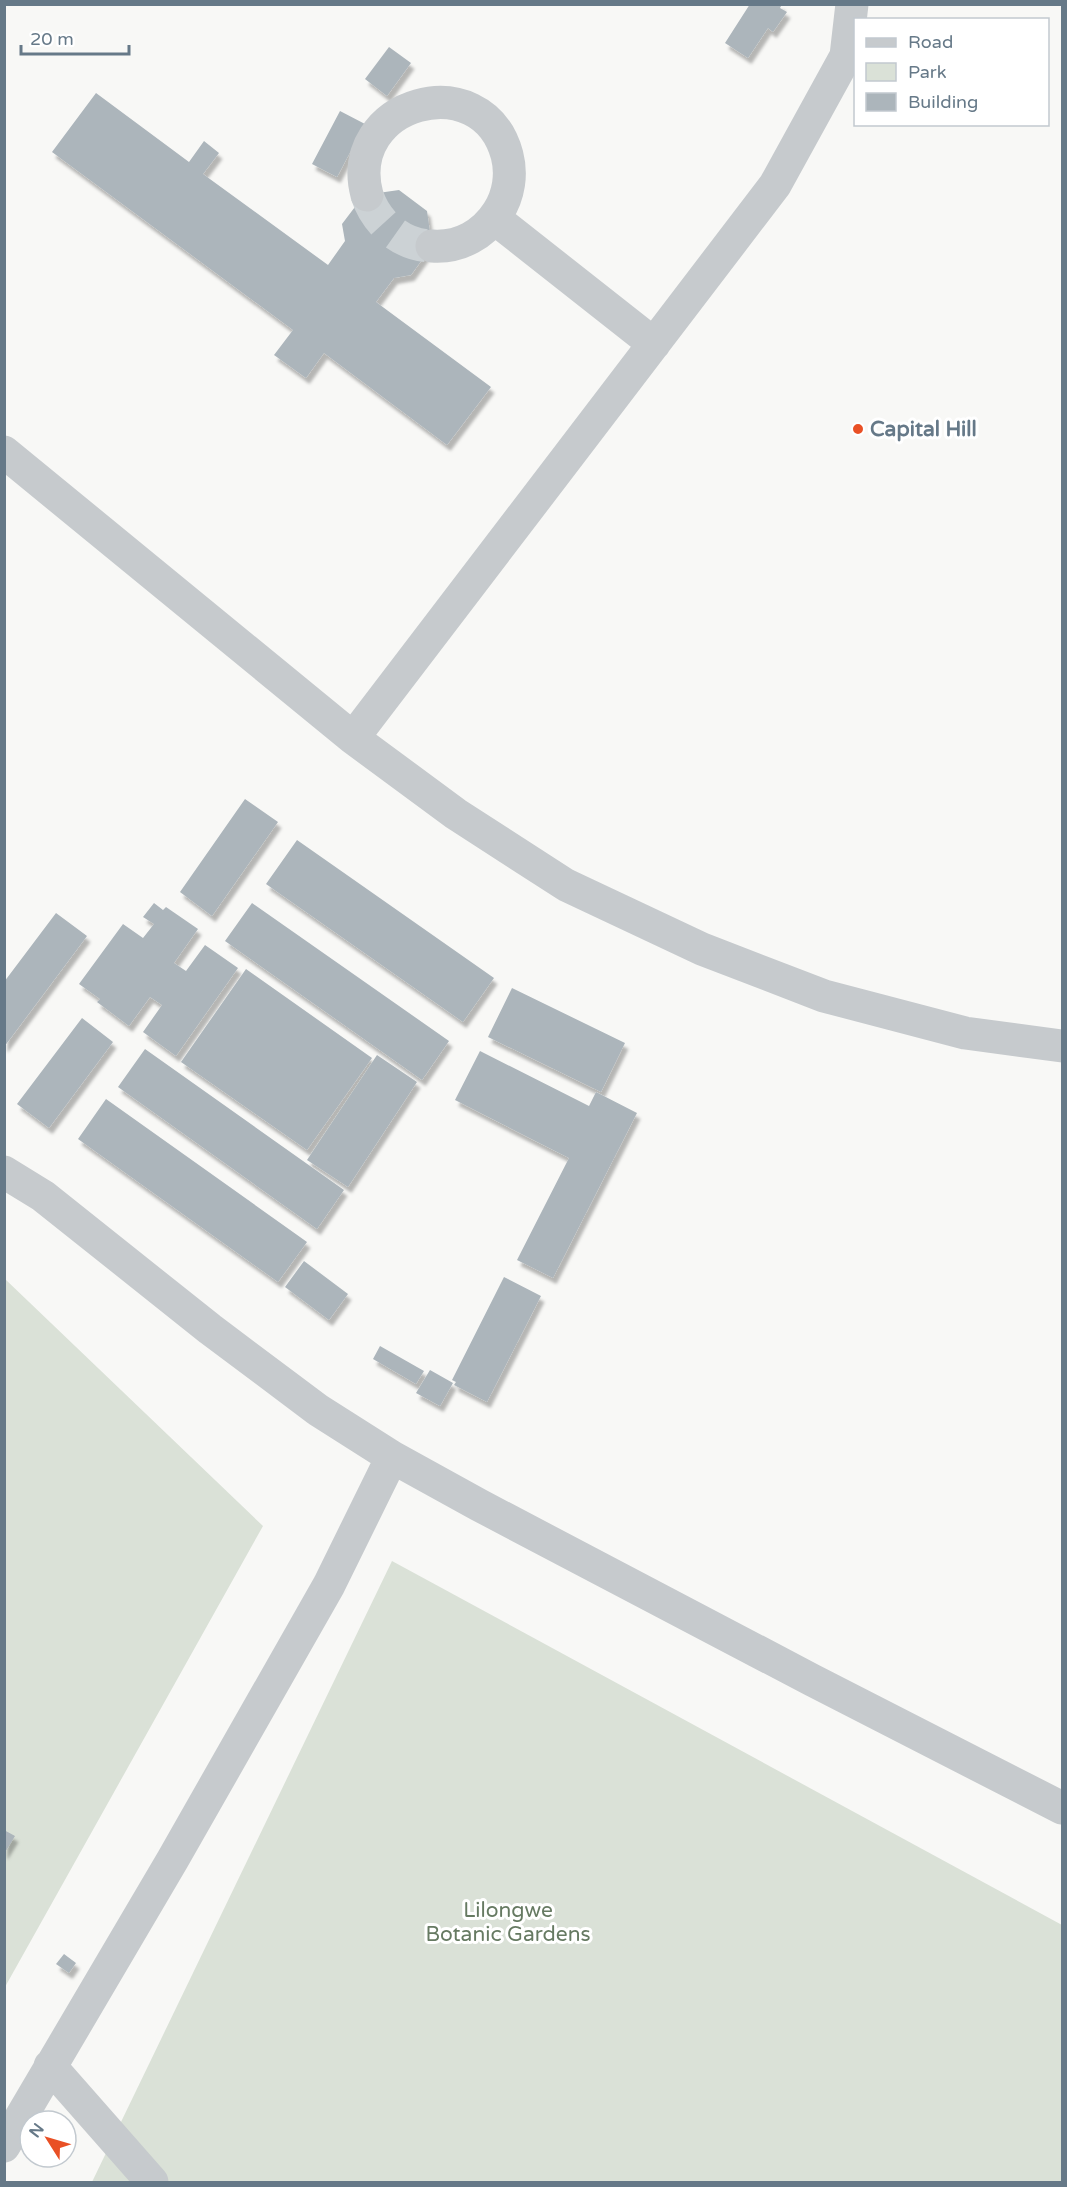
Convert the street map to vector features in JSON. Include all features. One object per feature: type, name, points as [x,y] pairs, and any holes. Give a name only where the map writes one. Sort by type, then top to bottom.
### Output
[{"type":"street","points":[[353,738],[775,185],[846,56],[852,4]]},
{"type":"street","points":[[367,195],[364,172],[366,157],[379,130],[402,110],[417,104],[447,102],[461,105],[487,121],[504,146],[508,161],[508,183],[502,205],[484,230],[471,238],[449,245],[432,246]]},
{"type":"street","points":[[494,218],[654,344]]},
{"type":"street","points":[[4,452],[353,738],[456,814],[566,885],[702,950],[824,996],[965,1033],[1062,1046]]},
{"type":"street","points":[[4,1172],[44,1196],[210,1329],[318,1410],[392,1457],[812,1680],[1062,1808]]},
{"type":"street","points":[[4,2146],[173,1858],[329,1585],[392,1457]]},
{"type":"street","points":[[50,2066],[152,2182]]},
{"type":"green space","points":[[5,1279],[263,1526],[5,1987]]},
{"type":"green space","name":"Lilongwe Botanic Gardens","points":[[392,1561],[1062,1925],[1062,2182],[92,2182]]},
{"type":"building","points":[[750,4],[782,4],[780,8],[787,12],[773,32],[768,28],[748,58],[725,43]]},
{"type":"building","points":[[389,47],[411,63],[387,96],[365,79]]},
{"type":"building","points":[[96,93],[189,162],[204,141],[219,153],[203,174],[328,265],[345,241],[342,224],[364,195],[399,190],[427,211],[432,246],[411,275],[394,278],[376,302],[491,387],[447,445],[324,353],[306,378],[274,355],[293,330],[52,152]]},
{"type":"building","points":[[340,111],[365,124],[337,177],[312,164]]},
{"type":"building","points":[[245,799],[278,822],[212,916],[180,892]]},
{"type":"building","points":[[297,840],[494,978],[463,1022],[266,884]]},
{"type":"building","points":[[154,903],[163,910],[166,907],[198,929],[174,963],[186,971],[205,945],[238,968],[176,1056],[143,1032],[162,1005],[150,997],[129,1026],[97,1002],[100,999],[79,984],[123,924],[143,938],[154,924],[143,917]]},
{"type":"building","points":[[252,903],[449,1041],[422,1080],[225,941]]},
{"type":"building","points":[[56,913],[87,936],[4,1047],[4,982]]},
{"type":"building","points":[[246,969],[372,1058],[307,1150],[181,1062]]},
{"type":"building","points":[[512,988],[625,1043],[601,1092],[488,1037]]},
{"type":"building","points":[[82,1018],[113,1042],[49,1128],[17,1104]]},
{"type":"building","points":[[145,1049],[344,1190],[317,1229],[118,1087]]},
{"type":"building","points":[[480,1051],[589,1106],[596,1092],[637,1113],[553,1278],[517,1260],[569,1158],[455,1100]]},
{"type":"building","points":[[377,1055],[417,1082],[348,1187],[307,1160]]},
{"type":"building","points":[[106,1099],[307,1242],[278,1282],[78,1139]]},
{"type":"building","points":[[304,1261],[348,1294],[329,1320],[285,1287]]},
{"type":"building","points":[[504,1277],[541,1296],[487,1402],[454,1385],[456,1382],[452,1380]]},
{"type":"building","points":[[380,1346],[424,1371],[416,1384],[373,1359]]},
{"type":"building","points":[[430,1370],[453,1383],[440,1406],[416,1393]]},
{"type":"building","points":[[4,1830],[15,1836],[4,1854]]},
{"type":"building","points":[[64,1954],[76,1963],[69,1973],[56,1964]]},
{"type":"tunnel","points":[[367,195],[377,215],[392,231],[410,242],[432,246]]},
{"type":"place","name":"Capital Hill","points":[[858,429]]}]
